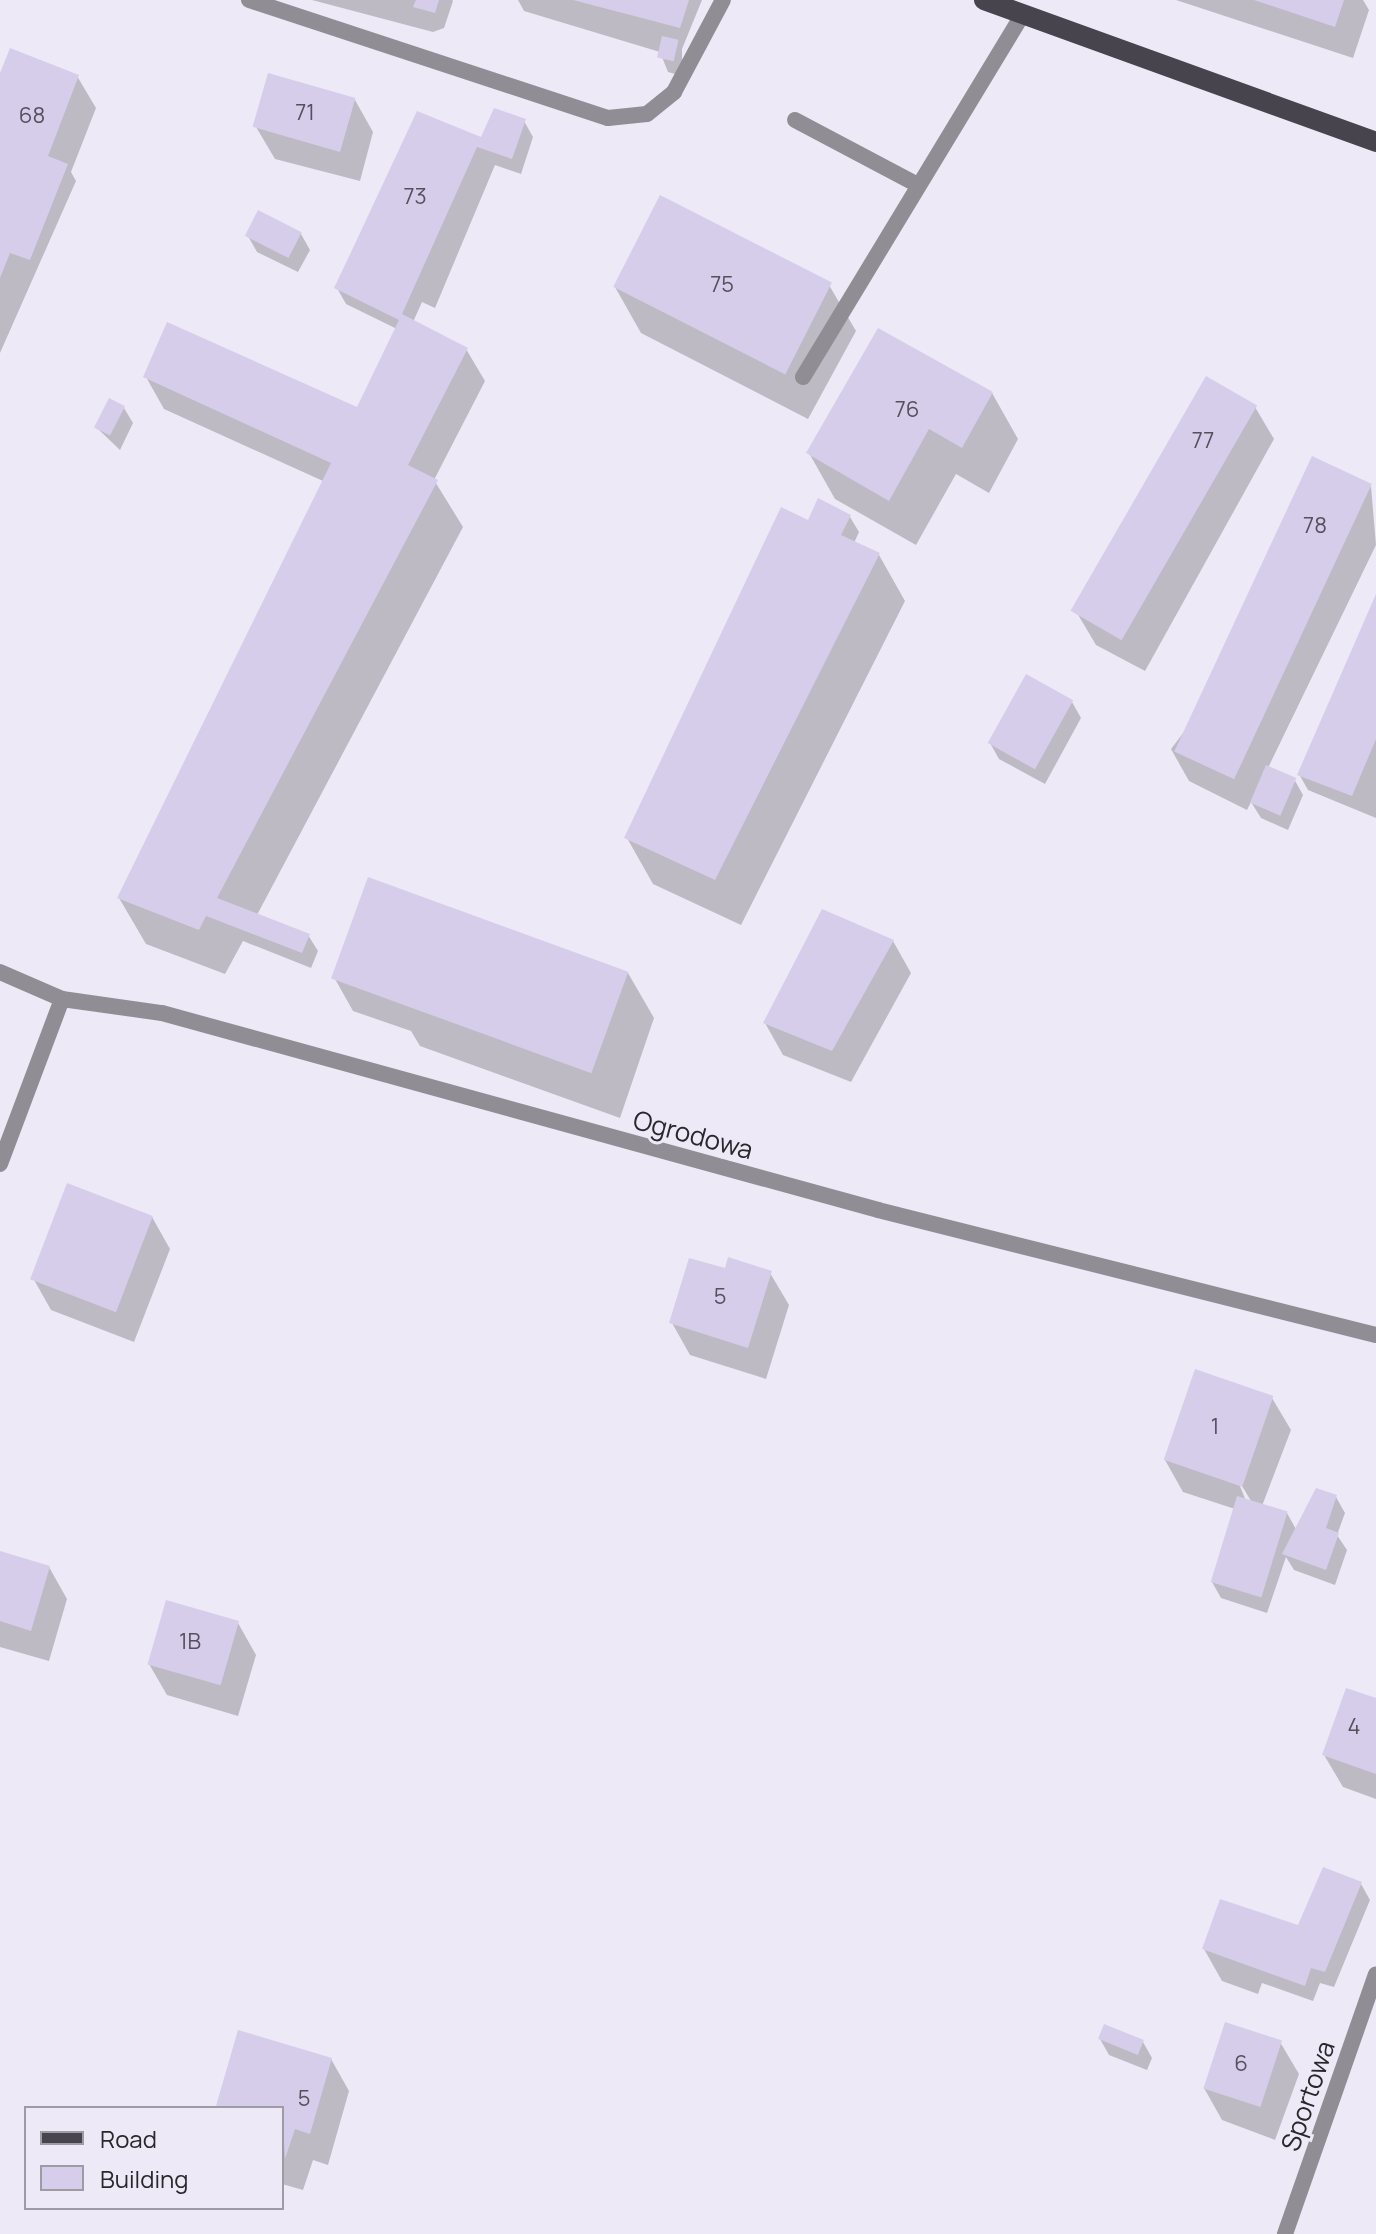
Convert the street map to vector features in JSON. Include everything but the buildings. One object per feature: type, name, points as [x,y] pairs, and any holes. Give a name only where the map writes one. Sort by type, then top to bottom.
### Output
[{"type":"main road","points":[[984,0],[1376,142]]},
{"type":"street","points":[[249,0],[608,118],[647,114],[674,92],[723,0]]},
{"type":"street","points":[[803,377],[1023,14]]},
{"type":"street","points":[[795,120],[918,185]]},
{"type":"street","name":"Ogrodowa","points":[[0,972],[62,999],[162,1013],[878,1210],[1376,1335]]},
{"type":"street","points":[[0,1164],[62,999]]},
{"type":"street","name":"Sportowa","points":[[1285,2234],[1376,1974]]}]
